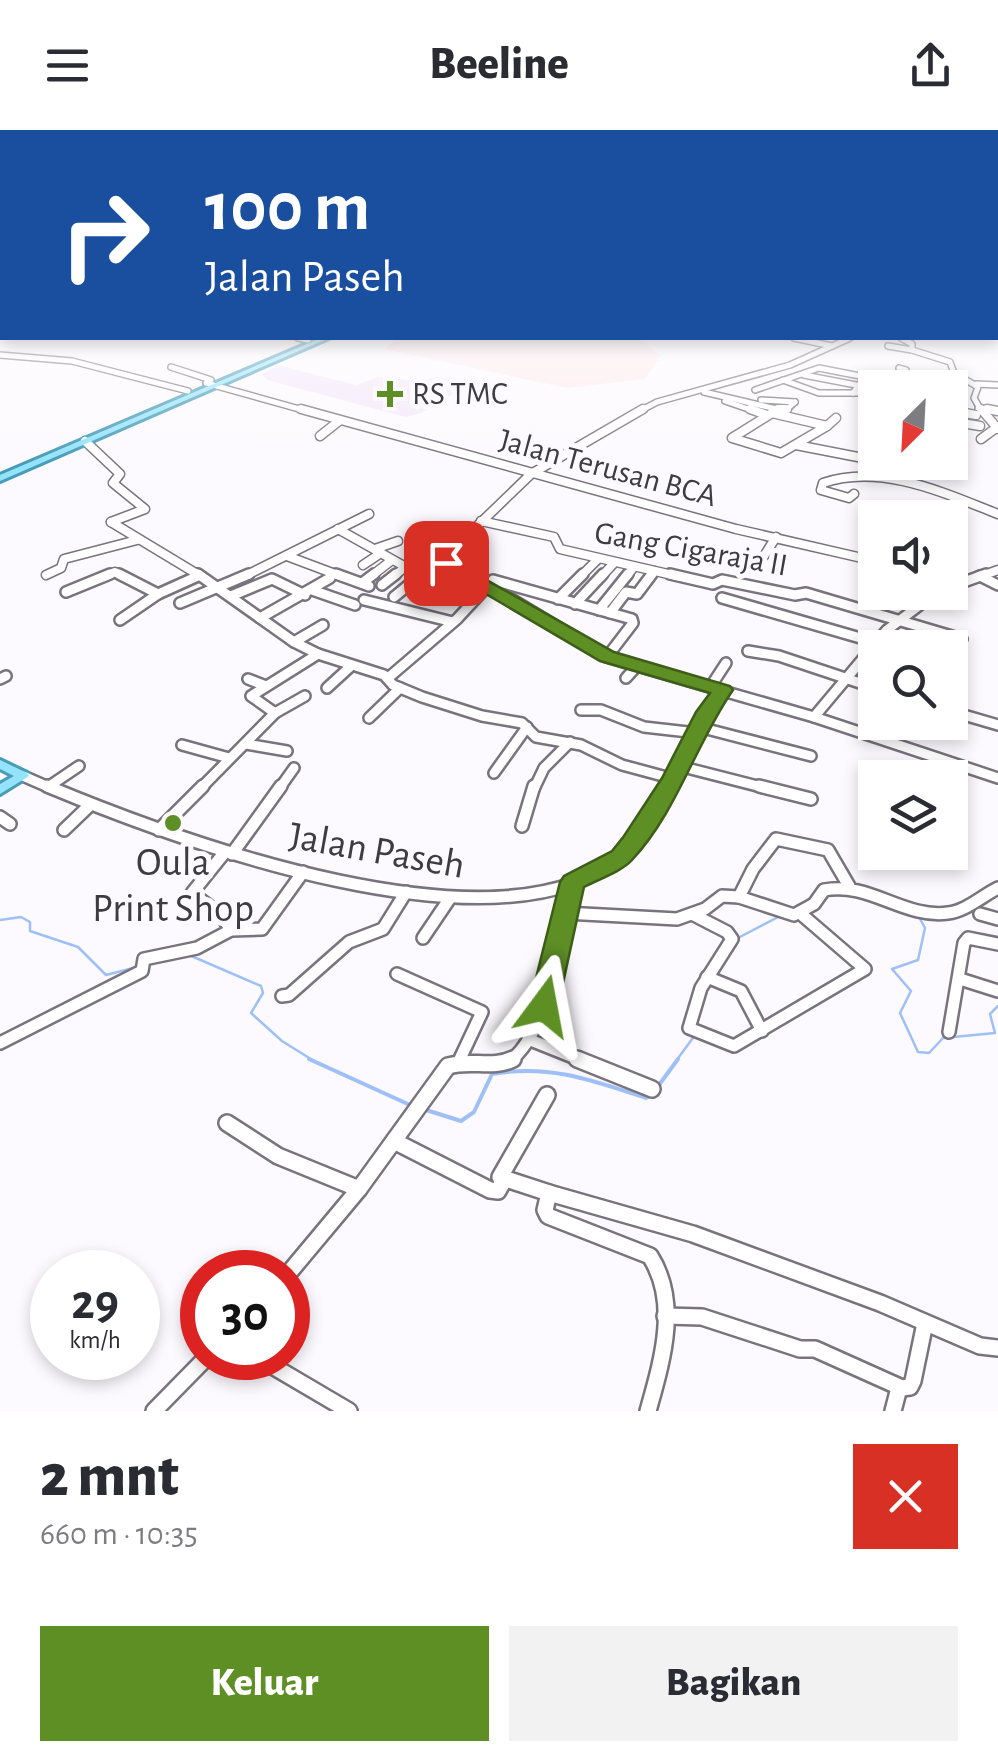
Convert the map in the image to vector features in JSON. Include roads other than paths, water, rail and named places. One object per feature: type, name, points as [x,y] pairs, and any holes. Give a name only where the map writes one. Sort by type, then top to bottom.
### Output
[{"type":"main road","points":[[0,475],[306,342]]},
{"type":"main road","points":[[58,450],[85,442],[210,383]]},
{"type":"main road","points":[[0,764],[23,776]]},
{"type":"main road","points":[[0,790],[23,776]]},
{"type":"street","points":[[812,342],[833,346]]},
{"type":"street","points":[[446,563],[445,556],[531,474],[652,405],[756,374],[842,342]]},
{"type":"street","points":[[908,342],[912,350]]},
{"type":"street","points":[[888,346],[950,362],[954,374],[976,384],[998,384]]},
{"type":"street","points":[[0,355],[72,360],[188,391]]},
{"type":"street","name":"Jalan Terusan BCA","points":[[171,367],[210,383],[531,474],[858,555]]},
{"type":"street","points":[[755,390],[820,368],[858,376]]},
{"type":"street","points":[[756,374],[819,393],[854,389],[858,384]]},
{"type":"street","points":[[803,374],[858,390]]},
{"type":"street","points":[[976,384],[977,411],[995,427],[980,439]]},
{"type":"street","points":[[784,394],[804,388]]},
{"type":"street","points":[[691,392],[763,402]]},
{"type":"street","points":[[691,392],[767,415]]},
{"type":"street","points":[[968,412],[998,411]]},
{"type":"street","points":[[826,426],[779,413],[767,415],[732,438],[779,454],[796,445],[826,426],[836,418]]},
{"type":"street","points":[[320,436],[340,421]]},
{"type":"street","points":[[968,424],[980,426]]},
{"type":"street","points":[[85,442],[120,474],[114,485],[144,509],[111,522],[138,540],[188,562],[198,576],[294,642],[388,678],[400,688],[527,727],[536,736],[593,748],[622,765],[674,779]]},
{"type":"street","points":[[796,445],[858,457]]},
{"type":"street","points":[[854,494],[849,498],[821,490],[823,484],[847,474],[878,476],[998,514]]},
{"type":"street","points":[[180,603],[370,514]]},
{"type":"street","name":"Gang Cigaraja II","points":[[480,521],[550,536],[560,549],[614,563],[713,584],[722,580],[795,595],[806,592],[928,630]]},
{"type":"street","points":[[338,529],[420,576]]},
{"type":"street","points":[[764,556],[776,537]]},
{"type":"street","points":[[46,575],[61,568],[63,560],[138,540]]},
{"type":"street","points":[[363,565],[378,551],[398,541]]},
{"type":"street","points":[[158,549],[170,543]]},
{"type":"street","points":[[287,556],[366,585],[392,560]]},
{"type":"street","points":[[558,599],[598,559]]},
{"type":"street","points":[[394,596],[446,563]]},
{"type":"street","points":[[446,563],[607,656],[814,717],[998,778]]},
{"type":"street","points":[[575,604],[614,563]]},
{"type":"street","points":[[599,610],[634,567]]},
{"type":"street","points":[[382,585],[404,568]]},
{"type":"street","points":[[968,581],[998,570]]},
{"type":"street","points":[[610,613],[626,592],[637,594],[654,571]]},
{"type":"street","points":[[66,592],[116,572],[158,594]]},
{"type":"street","points":[[120,620],[158,594],[198,576]]},
{"type":"street","points":[[980,576],[998,585]]},
{"type":"street","points":[[260,618],[330,578]]},
{"type":"street","points":[[230,596],[272,580],[308,592],[452,622]]},
{"type":"street","points":[[388,678],[466,614],[493,580],[634,621],[607,656]]},
{"type":"street","points":[[722,598],[858,636]]},
{"type":"street","points":[[890,630],[910,610]]},
{"type":"street","points":[[294,642],[323,625]]},
{"type":"street","points":[[748,652],[778,656],[858,683]]},
{"type":"street","points":[[275,713],[250,698],[318,654]]},
{"type":"street","name":"Jalan Paseh","points":[[23,776],[228,853],[406,892],[450,898],[497,898],[573,882],[621,857],[674,779],[726,664]]},
{"type":"street","points":[[814,717],[858,665]]},
{"type":"street","points":[[327,688],[352,666]]},
{"type":"street","points":[[626,678],[637,666]]},
{"type":"street","points":[[248,679],[266,686]]},
{"type":"street","points":[[370,718],[400,688]]},
{"type":"street","points":[[159,830],[275,713],[305,696]]},
{"type":"street","points":[[580,710],[601,710],[644,726],[698,730],[811,756]]},
{"type":"street","points":[[968,716],[998,725]]},
{"type":"street","points":[[494,773],[527,727]]},
{"type":"street","points":[[522,826],[533,808],[534,787],[541,773],[570,742]]},
{"type":"street","points":[[246,744],[287,750]]},
{"type":"street","points":[[182,745],[229,758]]},
{"type":"street","points":[[48,787],[79,766]]},
{"type":"street","points":[[680,766],[811,799]]},
{"type":"street","points":[[232,930],[221,915],[192,893],[294,768]]},
{"type":"street","points":[[64,830],[90,804]]},
{"type":"street","points":[[739,897],[752,869],[776,839],[828,850],[849,886]]},
{"type":"street","points":[[0,1043],[156,956],[197,948],[232,930],[264,927],[303,872]]},
{"type":"street","points":[[308,1250],[359,1190],[448,1066],[459,1061],[504,1064],[520,1056],[544,1006],[573,882]]},
{"type":"street","points":[[803,915],[824,890],[849,886],[914,910],[948,912],[998,888]]},
{"type":"street","points":[[282,996],[289,995],[349,942],[383,929],[406,892]]},
{"type":"street","points":[[566,913],[616,913],[666,920],[692,914],[722,896],[739,897],[787,914],[803,915],[866,968],[734,1046],[689,1028],[695,1004],[731,937],[692,914]]},
{"type":"street","points":[[423,938],[450,898]]},
{"type":"street","points":[[980,914],[998,919]]},
{"type":"street","points":[[948,1032],[968,938],[998,944]]},
{"type":"street","points":[[397,974],[482,1012],[459,1061]]},
{"type":"street","points":[[710,979],[741,992],[762,1031]]},
{"type":"street","points":[[960,979],[998,992]]},
{"type":"street","points":[[528,1040],[652,1089]]},
{"type":"street","points":[[547,1095],[500,1174],[504,1180],[605,1212],[693,1234],[980,1346],[998,1348]]},
{"type":"street","points":[[227,1123],[278,1156],[359,1190]]},
{"type":"street","points":[[394,1141],[490,1190],[498,1191],[504,1180]]},
{"type":"street","points":[[549,1194],[548,1216],[650,1256],[661,1278],[665,1350],[648,1411]]},
{"type":"street","points":[[665,1316],[702,1318],[800,1350],[814,1349],[899,1388],[910,1387],[913,1381],[924,1324]]},
{"type":"street","points":[[159,1410],[186,1380]]},
{"type":"street","points":[[297,1380],[350,1411]]},
{"type":"street","points":[[893,1411],[899,1388]]},
{"type":"waterway","points":[[736,939],[782,915]]},
{"type":"waterway","points":[[0,920],[21,917],[30,922],[30,931],[78,947],[106,975],[137,967]]},
{"type":"waterway","points":[[919,917],[925,928],[918,960],[892,969],[911,991],[900,1013],[918,1052],[929,1053],[943,1038],[995,1033],[990,1014],[998,1006]]},
{"type":"waterway","points":[[189,955],[261,986],[263,993],[251,1013],[282,1041],[314,1061]]},
{"type":"waterway","points":[[676,1061],[695,1035]]},
{"type":"waterway","points":[[309,1059],[410,1105]]},
{"type":"waterway","points":[[659,1085],[678,1059]]},
{"type":"waterway","points":[[423,1109],[461,1121],[474,1112],[492,1074],[513,1071],[552,1072],[646,1098],[652,1095]]},
{"type":"place","name":"RS TMC","points":[[390,394]]},
{"type":"place","name":"Oula Print Shop","points":[[173,823]]}]
